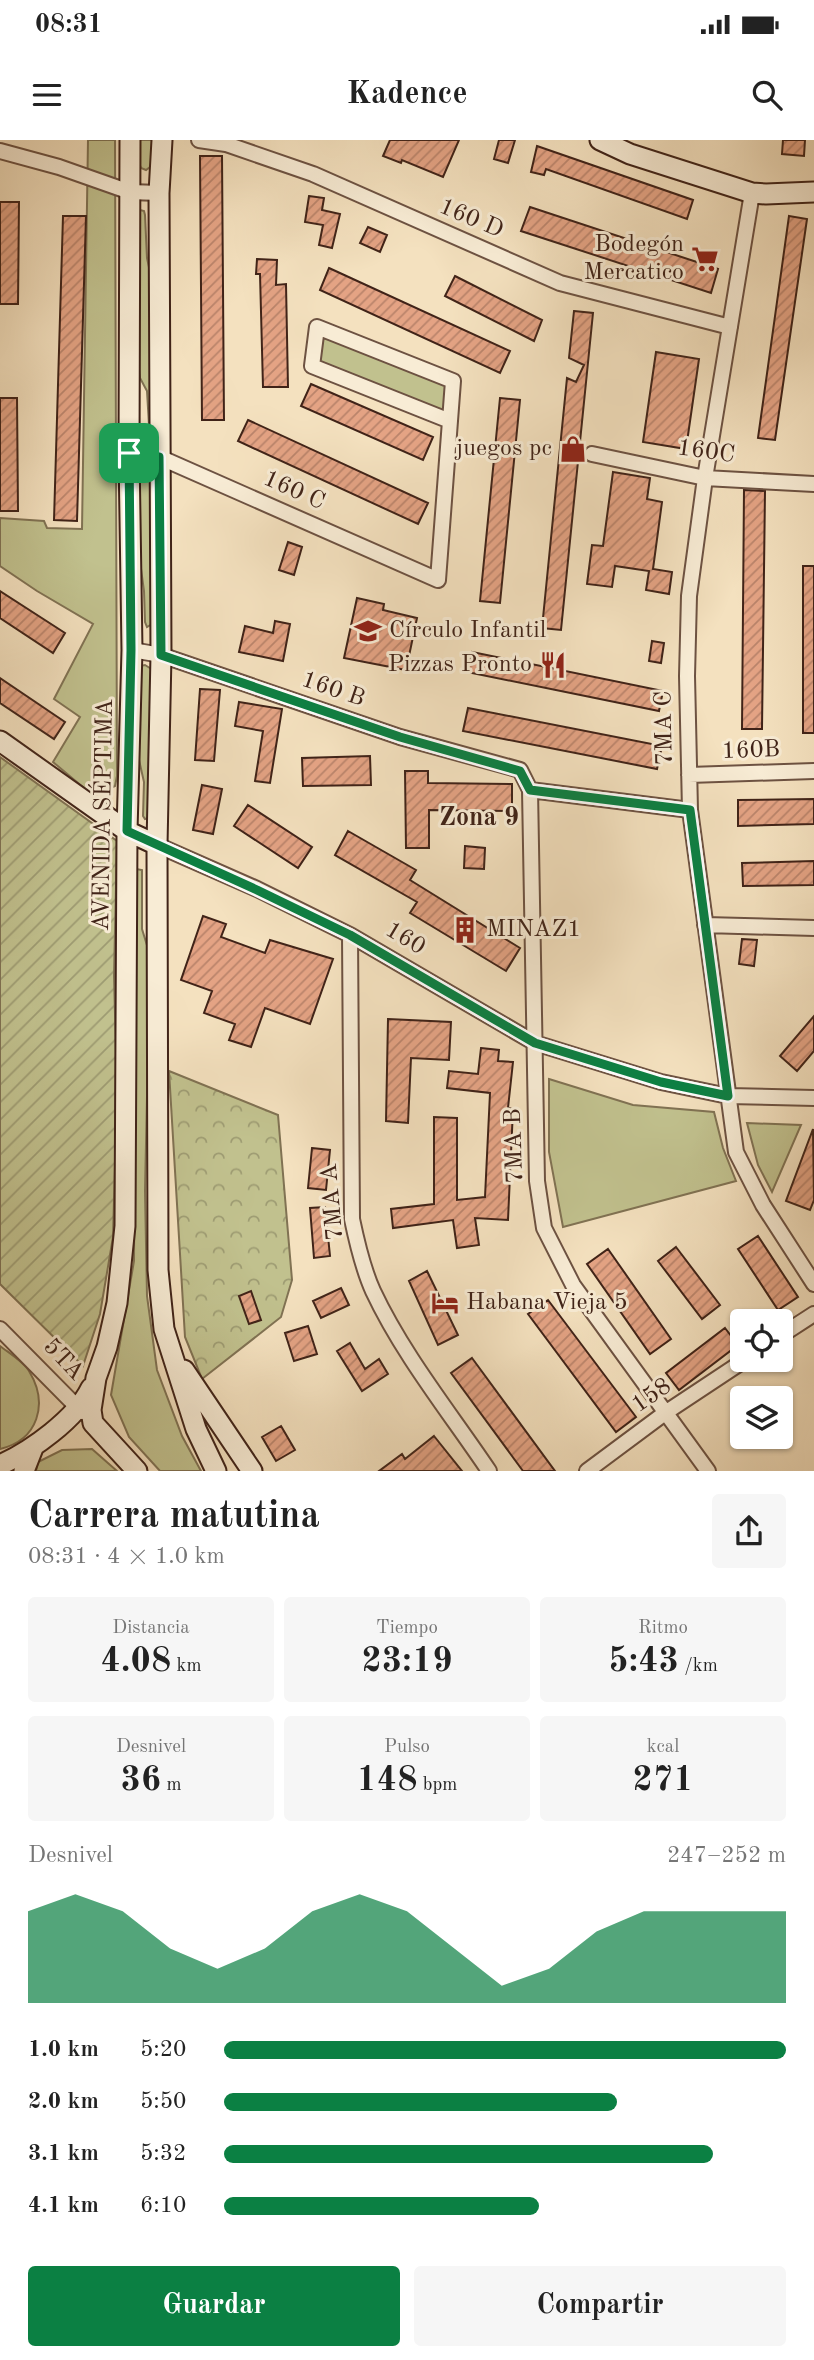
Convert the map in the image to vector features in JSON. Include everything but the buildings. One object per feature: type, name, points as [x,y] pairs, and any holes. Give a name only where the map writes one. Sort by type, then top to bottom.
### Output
[{"type":"main road","name":"AVENIDA SÉPTIMA","points":[[96,1426],[91,1410],[96,1378],[107,1347],[117,1303],[125,1226],[127,831],[131,650],[130,140]]},
{"type":"main road","points":[[162,140],[159,193],[161,655],[157,845],[158,1270],[161,1313],[171,1351],[196,1429],[216,1471]]},
{"type":"main road","points":[[600,140],[630,154],[752,193],[814,192]]},
{"type":"main road","name":"160","points":[[0,741],[127,831],[157,845]]},
{"type":"main road","points":[[171,1351],[252,1471]]},
{"type":"main road","points":[[0,1465],[33,1448],[78,1409],[96,1378]]},
{"type":"main road","points":[[54,1429],[69,1425],[96,1426],[137,1471]]},
{"type":"main road","points":[[24,1471],[33,1448]]},
{"type":"street","name":"160 D","points":[[199,140],[226,144],[313,174],[560,283],[730,327]]},
{"type":"street","points":[[0,151],[59,167],[130,192],[159,193]]},
{"type":"street","name":"7MA C","points":[[752,193],[705,478],[689,596],[687,677],[690,810],[736,1152],[764,1205],[814,1284]]},
{"type":"street","points":[[317,327],[453,381],[450,421],[312,366],[317,327]]},
{"type":"street","name":"160 C","points":[[129,453],[159,457],[438,580],[450,421]]},
{"type":"street","name":"160C","points":[[592,454],[705,478],[814,484]]},
{"type":"street","name":"160 B","points":[[131,650],[161,655],[400,737],[520,771]]},
{"type":"street","name":"7MA B","points":[[520,771],[530,790],[537,1181],[544,1228],[572,1285],[708,1471]]},
{"type":"street","name":"160B","points":[[689,775],[814,771]]},
{"type":"street","points":[[530,790],[690,810]]},
{"type":"street","name":"160","points":[[157,845],[350,935],[535,1043],[661,1082],[728,1096],[814,1098]]},
{"type":"street","points":[[705,925],[814,928]]},
{"type":"street","name":"7MA A","points":[[350,935],[352,1219],[357,1241],[372,1289],[395,1332],[489,1471]]},
{"type":"street","points":[[793,1328],[814,1314]]},
{"type":"street","name":"5TA","points":[[0,1329],[96,1426]]},
{"type":"street","name":"158","points":[[587,1471],[730,1370]]},
{"type":"street","points":[[54,1429],[61,1408],[58,1390]]},
{"type":"green space","points":[[88,140],[115,140],[117,776],[115,786],[98,794],[84,788],[53,762],[80,717],[54,699],[93,624],[0,566],[0,518],[44,521],[47,528],[82,529]]},
{"type":"green space","points":[[139,140],[154,140],[154,161],[146,170],[141,168],[138,161]]},
{"type":"green space","points":[[140,210],[144,211],[145,215],[147,258],[152,281],[151,426],[147,391],[140,378],[139,369]]},
{"type":"green space","points":[[317,327],[453,381],[450,421],[312,366]]},
{"type":"green space","points":[[145,465],[150,466],[152,471],[152,624],[147,627],[139,554],[138,472]]},
{"type":"green space","points":[[145,665],[153,670],[149,818],[145,819],[144,782],[137,751],[140,666]]},
{"type":"green space","points":[[0,757],[117,841],[114,976],[117,1089],[113,1237],[100,1314],[83,1366],[0,1284]]},
{"type":"green space","points":[[136,869],[142,870],[142,929],[150,955],[145,1191],[147,1296],[157,1370],[182,1436],[201,1471],[160,1471],[129,1437],[111,1395],[134,1261]]},
{"type":"green space","points":[[169,1071],[278,1115],[292,1280],[281,1317],[202,1379],[185,1337]]},
{"type":"green space","points":[[549,1079],[633,1105],[714,1112],[723,1148],[736,1181],[563,1227],[549,1152]]},
{"type":"green space","points":[[747,1123],[801,1125],[772,1192],[758,1165]]},
{"type":"green space","points":[[0,1346],[29,1371],[35,1383],[39,1408],[31,1429],[23,1438],[0,1449]]},
{"type":"green space","points":[[92,1449],[117,1471],[36,1471],[38,1462],[62,1450]]},
{"type":"place","name":"Bodegón Mercatico","points":[[705,259]]},
{"type":"place","name":"juegos pc","points":[[573,449]]},
{"type":"place","name":"Círculo Infantil","points":[[368,631]]},
{"type":"place","name":"Pizzas Pronto","points":[[553,665]]},
{"type":"place","name":"MINAZ1","points":[[465,930]]},
{"type":"place","name":"Habana Vieja 5","points":[[445,1303]]},
{"type":"district","name":"Zona 9","points":[[479,818]]},
{"type":"route","points":[[129,453],[159,457],[161,655],[400,737],[520,771],[530,790],[690,810],[728,1096],[661,1082],[535,1043],[350,935],[127,831],[131,650],[129,453]]}]
